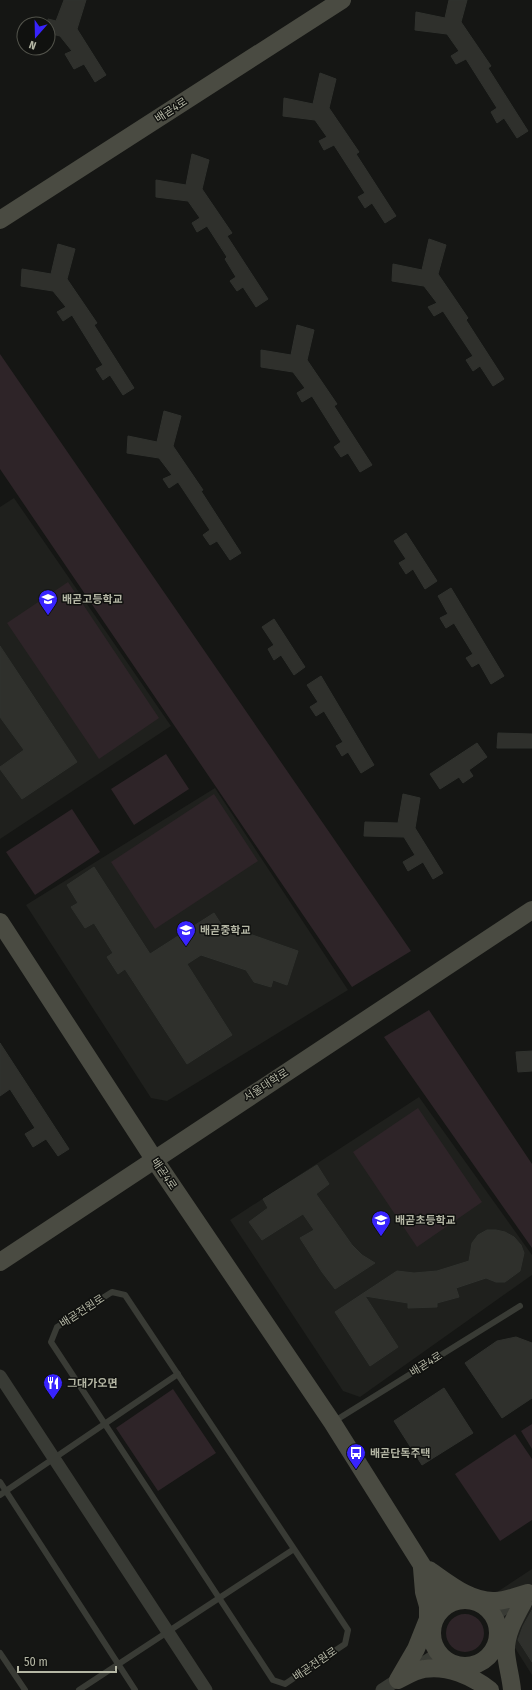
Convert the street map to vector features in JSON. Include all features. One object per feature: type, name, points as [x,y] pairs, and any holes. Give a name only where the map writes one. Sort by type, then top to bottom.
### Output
[{"type":"main road","name":"배곧4로","points":[[0,220],[342,0]]},
{"type":"main road","name":"서울대학로","points":[[0,1262],[532,910]]},
{"type":"main road","name":"배곧4로","points":[[0,922],[154,1159],[332,1422],[447,1605]]},
{"type":"main road","points":[[422,1565],[455,1588],[482,1600],[505,1600],[530,1592]]},
{"type":"main road","points":[[398,1680],[416,1649],[428,1619],[428,1606],[424,1592],[422,1565]]},
{"type":"main road","points":[[512,1690],[506,1652],[507,1640],[512,1623],[530,1592]]},
{"type":"main road","points":[[466,1666],[481,1663],[490,1656],[495,1649],[499,1638],[498,1626],[494,1615],[486,1606],[476,1601],[464,1599],[453,1602],[443,1608],[436,1617],[432,1628],[432,1638],[442,1657],[450,1663],[466,1666],[481,1673],[494,1690]]},
{"type":"main road","points":[[495,1649],[496,1664],[512,1690]]},
{"type":"main road","points":[[398,1680],[423,1669],[447,1670],[465,1675],[480,1682],[490,1690]]},
{"type":"street","points":[[0,1376],[206,1690]]},
{"type":"street","points":[[494,1615],[530,1592]]},
{"type":"street","points":[[382,1690],[439,1653]]},
{"type":"lane","name":"배곧전원로","points":[[112,1292],[125,1295],[178,1374],[348,1630],[345,1644],[285,1684],[273,1680],[218,1599],[51,1342],[57,1327],[112,1292]]},
{"type":"lane","name":"배곧4로","points":[[332,1422],[520,1306]]},
{"type":"lane","points":[[0,1495],[178,1374]]},
{"type":"lane","points":[[0,1482],[135,1690]]},
{"type":"lane","points":[[80,1690],[167,1631],[294,1549]]},
{"type":"lane","points":[[0,1653],[25,1690]]},
{"type":"shaded area","points":[[0,354],[411,951],[352,987],[0,469]]},
{"type":"shaded area","name":"배곧고등학교","points":[[14,498],[171,726],[0,839],[0,507]]},
{"type":"shaded area","points":[[68,582],[159,718],[99,759],[7,623]]},
{"type":"shaded area","points":[[166,754],[189,789],[134,825],[111,789]]},
{"type":"shaded area","name":"배곧중학교","points":[[215,788],[348,990],[167,1101],[151,1098],[26,905]]},
{"type":"shaded area","points":[[214,794],[258,861],[155,929],[111,862]]},
{"type":"shaded area","points":[[72,809],[100,852],[35,895],[6,852]]},
{"type":"shaded area","points":[[429,1010],[532,1164],[532,1248],[384,1037]]},
{"type":"shaded area","name":"배곧초등학교","points":[[419,1097],[532,1255],[532,1275],[360,1397],[343,1391],[230,1220]]},
{"type":"shaded area","points":[[418,1108],[482,1202],[417,1247],[353,1152]]},
{"type":"shaded area","points":[[173,1389],[216,1453],[158,1491],[116,1428]]},
{"type":"shaded area","points":[[532,1424],[532,1449],[521,1431]]},
{"type":"shaded area","points":[[515,1434],[532,1459],[532,1520],[500,1541],[455,1474]]},
{"type":"shaded area","points":[[532,1569],[532,1675],[485,1600]]},
{"type":"shaded area","points":[[465,1614],[475,1617],[481,1623],[484,1633],[481,1643],[475,1649],[465,1652],[455,1649],[449,1643],[446,1633],[449,1623],[455,1617]]},
{"type":"building","points":[[64,0],[86,0],[77,29],[106,75],[95,82],[84,64],[74,69],[65,54],[72,51],[60,36],[56,35],[56,21]]},
{"type":"building","points":[[449,0],[467,0],[461,22],[491,66],[488,68],[528,131],[517,138],[504,118],[497,123],[491,112],[497,108],[466,59],[456,64],[451,56],[459,51],[447,34],[415,30],[416,12],[445,18]]},
{"type":"building","points":[[320,73],[336,79],[329,108],[359,152],[356,154],[396,216],[385,223],[372,203],[365,208],[358,197],[365,193],[334,145],[324,150],[319,141],[327,137],[315,120],[283,116],[284,98],[313,104]]},
{"type":"building","points":[[192,154],[209,160],[202,189],[232,233],[227,236],[268,299],[256,307],[243,287],[237,291],[230,281],[236,277],[225,259],[227,257],[207,226],[197,232],[192,223],[200,218],[188,201],[156,197],[156,180],[186,185]]},
{"type":"building","points":[[429,239],[446,245],[438,274],[468,318],[466,320],[504,379],[493,386],[480,366],[473,371],[466,360],[473,356],[443,311],[434,316],[428,307],[437,303],[424,286],[392,281],[393,264],[422,270]]},
{"type":"building","points":[[58,244],[75,249],[67,279],[97,323],[94,325],[134,388],[123,395],[110,375],[103,380],[96,369],[103,365],[72,315],[63,321],[57,312],[66,307],[53,291],[21,286],[22,269],[51,274]]},
{"type":"building","points":[[297,325],[314,330],[307,360],[337,404],[334,406],[372,465],[360,472],[348,453],[341,457],[334,447],[341,442],[312,396],[302,402],[297,393],[305,388],[293,372],[261,367],[261,350],[291,355]]},
{"type":"building","points":[[164,411],[181,416],[173,446],[203,490],[201,491],[241,553],[230,560],[217,541],[210,545],[203,535],[210,530],[178,482],[169,488],[163,479],[172,475],[159,458],[127,453],[128,436],[157,442]]},
{"type":"building","points":[[406,533],[437,581],[425,589],[413,569],[406,574],[399,563],[406,559],[394,541]]},
{"type":"building","points":[[451,588],[504,676],[491,684],[479,663],[472,667],[466,658],[473,654],[454,623],[446,628],[440,618],[448,614],[438,596]]},
{"type":"building","points":[[274,619],[305,667],[294,675],[281,655],[274,660],[268,649],[274,645],[262,627]]},
{"type":"building","points":[[0,646],[77,762],[22,799],[0,769],[0,767],[24,750],[0,717]]},
{"type":"building","points":[[321,676],[374,765],[361,773],[348,752],[342,756],[336,746],[343,742],[324,711],[316,716],[310,707],[318,702],[307,685]]},
{"type":"building","points":[[498,733],[532,734],[532,748],[497,748]]},
{"type":"building","points":[[477,743],[487,757],[469,770],[473,776],[463,783],[459,777],[440,789],[430,774]]},
{"type":"building","points":[[403,794],[420,798],[415,828],[443,873],[433,879],[423,862],[408,871],[403,862],[415,855],[404,837],[364,836],[365,822],[398,823]]},
{"type":"building","points":[[94,867],[150,954],[214,913],[221,924],[298,951],[287,985],[273,980],[271,987],[254,982],[246,970],[201,955],[187,964],[232,1035],[187,1064],[125,969],[118,974],[107,957],[113,953],[94,923],[85,928],[71,907],[78,903],[67,885]]},
{"type":"building","points":[[0,1043],[69,1149],[58,1156],[46,1139],[33,1147],[25,1134],[35,1128],[10,1089],[0,1096]]},
{"type":"building","points":[[532,1051],[532,1071],[518,1072],[516,1052]]},
{"type":"building","points":[[317,1165],[329,1184],[316,1194],[352,1245],[362,1255],[375,1263],[335,1289],[300,1238],[314,1230],[303,1214],[262,1240],[249,1222],[268,1208],[263,1199]]},
{"type":"building","points":[[487,1230],[505,1232],[514,1237],[521,1245],[524,1253],[520,1271],[505,1282],[496,1282],[486,1278],[456,1288],[459,1297],[437,1303],[437,1307],[408,1308],[408,1303],[365,1296],[398,1347],[370,1366],[335,1312],[397,1271],[414,1273],[437,1271],[469,1261],[472,1243],[478,1235]]},
{"type":"building","points":[[516,1337],[532,1343],[532,1398],[502,1418],[465,1363],[497,1341]]},
{"type":"building","points":[[444,1388],[473,1433],[422,1465],[394,1421]]},
{"type":"building","points":[[532,1610],[532,1662],[518,1640],[523,1626]]},
{"type":"place","name":"배곧고등학교","points":[[48,616]]},
{"type":"place","name":"배곧중학교","points":[[186,947]]},
{"type":"place","name":"배곧초등학교","points":[[381,1237]]},
{"type":"place","name":"그대가오면","points":[[53,1400]]},
{"type":"place","name":"배곧단독주택","points":[[356,1470]]}]
